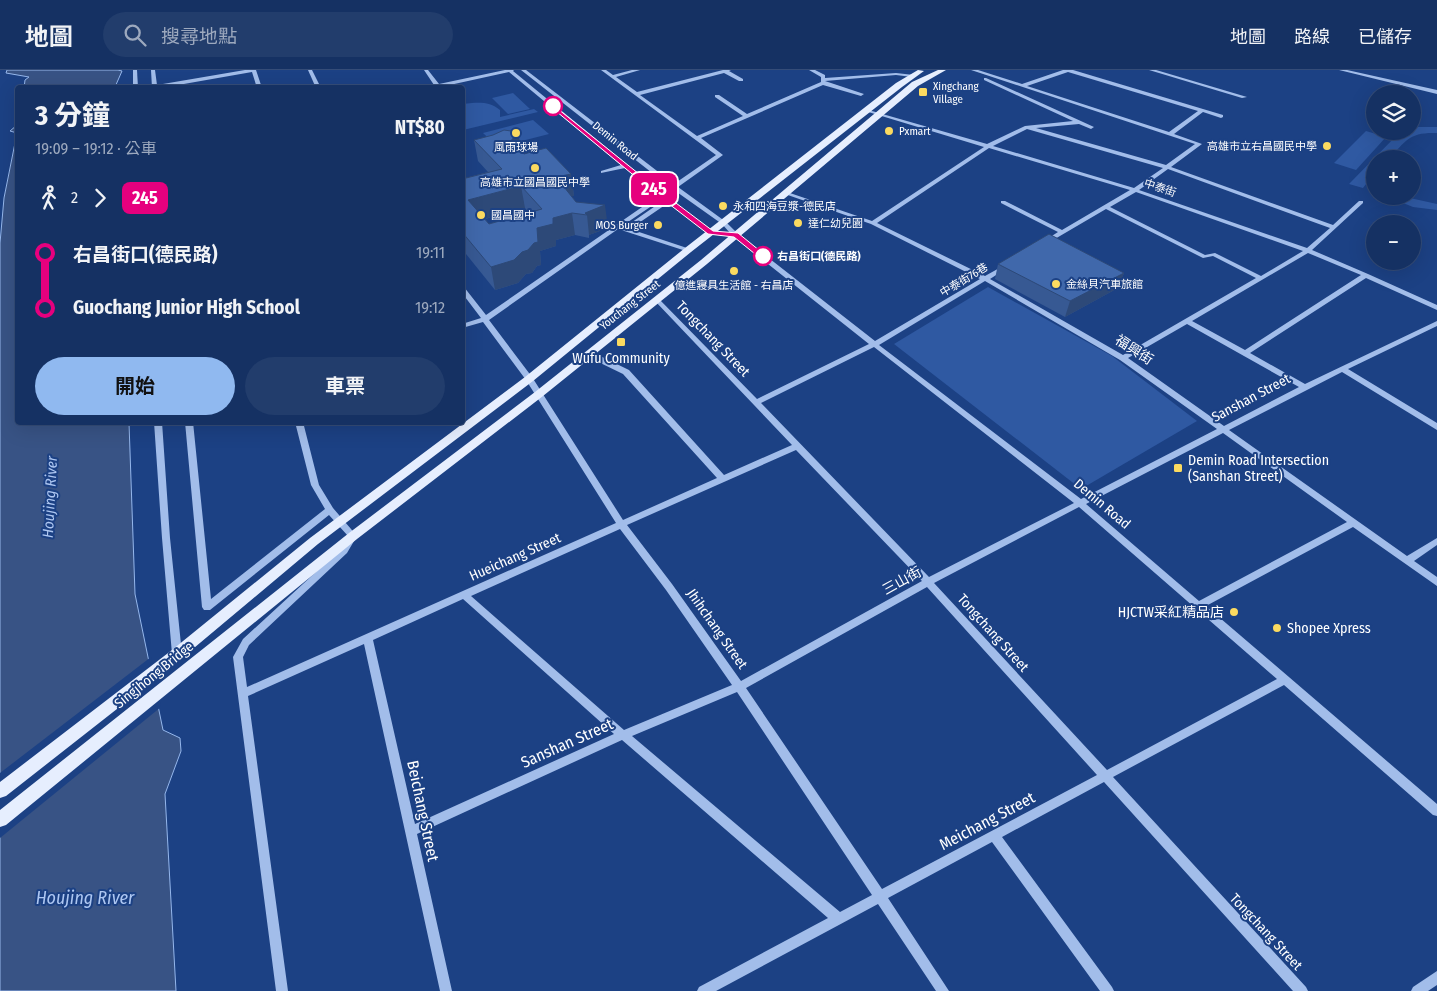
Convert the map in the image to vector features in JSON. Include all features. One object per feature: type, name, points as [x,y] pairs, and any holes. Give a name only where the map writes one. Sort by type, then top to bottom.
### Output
[{"type":"main road","name":"Youchang Street","points":[[314,542],[529,378],[688,250],[867,110],[912,76],[924,70]]},
{"type":"main road","name":"Youchang Street","points":[[329,555],[539,394],[657,300],[915,84],[943,70]]},
{"type":"main road","name":"Singjhong Bridge","points":[[0,790],[177,654],[314,542]]},
{"type":"main road","name":"Singjhong Bridge","points":[[0,820],[329,555]]},
{"type":"street","points":[[135,70],[136,85]]},
{"type":"street","points":[[153,70],[155,85]]},
{"type":"street","points":[[212,70],[213,77]]},
{"type":"street","points":[[166,85],[254,70],[259,85]]},
{"type":"street","points":[[310,70],[318,85]]},
{"type":"street","points":[[426,70],[437,85],[510,70]]},
{"type":"street","name":"Demin Road","points":[[510,70],[665,198],[711,232],[736,235]]},
{"type":"street","name":"Demin Road","points":[[523,70],[674,188],[724,223],[736,235],[1081,504],[1437,811]]},
{"type":"street","points":[[604,70],[720,154],[674,188],[665,198],[626,229]]},
{"type":"street","points":[[612,77],[638,70]]},
{"type":"street","points":[[697,70],[706,76]]},
{"type":"street","points":[[636,94],[727,70],[741,80]]},
{"type":"street","points":[[812,70],[823,76],[823,81]]},
{"type":"street","points":[[817,73],[830,70]]},
{"type":"street","points":[[1022,86],[1068,70],[1221,116]]},
{"type":"street","points":[[1151,70],[1244,97]]},
{"type":"street","points":[[1341,70],[1437,92]]},
{"type":"street","points":[[976,71],[1199,144],[1135,190],[1037,248]]},
{"type":"street","points":[[976,71],[987,80],[1091,126]]},
{"type":"street","points":[[697,138],[823,81],[896,74],[912,76]]},
{"type":"street","points":[[205,78],[206,85]]},
{"type":"street","points":[[823,81],[860,94]]},
{"type":"street","points":[[717,96],[746,116]]},
{"type":"street","name":"中泰街","points":[[867,110],[1135,190],[1308,251],[1437,308]]},
{"type":"street","points":[[1170,134],[1202,110]]},
{"type":"street","points":[[873,223],[988,146],[1027,127],[1080,122]]},
{"type":"street","points":[[1027,127],[1167,167],[1334,226]]},
{"type":"street","points":[[603,172],[626,166]]},
{"type":"street","name":"福興街","points":[[785,193],[873,223],[986,279],[1123,358],[1437,582]]},
{"type":"street","points":[[465,325],[486,319],[618,226],[665,198]]},
{"type":"street","points":[[1003,202],[1062,232]]},
{"type":"street","points":[[1123,358],[1308,251],[1361,202]]},
{"type":"street","points":[[1106,207],[1204,257],[1213,254],[1260,278]]},
{"type":"street","points":[[618,226],[688,250]]},
{"type":"street","name":"中泰街76巷","points":[[755,403],[875,344],[1011,263]]},
{"type":"street","points":[[1246,353],[1366,275]]},
{"type":"street","name":"Jhihchang Street","points":[[465,292],[529,378],[622,525],[669,586],[739,687],[943,991]]},
{"type":"street","name":"Tongchang Street","points":[[657,300],[928,582],[1302,991]]},
{"type":"street","points":[[1187,321],[1305,387]]},
{"type":"street","name":"Sanshan Street","points":[[1081,504],[1305,387],[1437,323]]},
{"type":"street","points":[[589,354],[626,372],[722,479]]},
{"type":"street","points":[[1343,369],[1437,427]]},
{"type":"street","points":[[158,425],[177,654]]},
{"type":"street","points":[[189,425],[207,607],[330,510]]},
{"type":"street","points":[[282,991],[238,657],[246,642],[344,551],[353,536],[330,510],[315,485],[299,425]]},
{"type":"street","name":"Hueichang Street","points":[[244,693],[797,446]]},
{"type":"street","name":"三山街","points":[[739,687],[928,582],[1081,504]]},
{"type":"street","points":[[1199,606],[1353,523]]},
{"type":"street","points":[[1407,561],[1437,541]]},
{"type":"street","points":[[464,595],[623,735],[838,918]]},
{"type":"street","name":"Beichang Street","points":[[368,638],[446,991]]},
{"type":"street","name":"Meichang Street","points":[[703,991],[1285,680]]},
{"type":"street","name":"Sanshan Street","points":[[411,831],[623,735],[739,687]]},
{"type":"street","points":[[994,836],[1108,991]]},
{"type":"street","points":[[1417,991],[1437,977]]},
{"type":"shaded area","points":[[513,93],[530,109],[508,114],[492,98]]},
{"type":"shaded area","points":[[465,104],[490,104],[500,110],[500,117],[534,109],[538,112],[465,130]]},
{"type":"shaded area","name":"風雨球場","points":[[533,120],[549,134],[498,147],[483,133]]},
{"type":"shaded area","points":[[1421,127],[1437,127],[1437,133],[1421,134]]},
{"type":"shaded area","points":[[1366,131],[1366,140],[1383,140],[1374,150],[1366,150],[1366,159],[1356,170],[1334,163]]},
{"type":"shaded area","points":[[1392,140],[1407,140],[1397,150],[1382,150]]},
{"type":"shaded area","points":[[1366,167],[1366,184],[1363,188],[1349,184]]},
{"type":"shaded area","points":[[1421,200],[1437,204],[1437,210],[1408,205],[1421,205]]},
{"type":"shaded area","points":[[988,287],[1112,356],[1197,421],[1081,489],[894,344]]},
{"type":"water","points":[[7,70],[122,71],[116,85],[24,85],[25,80],[29,77],[6,73]]},
{"type":"water","name":"Houjing River","points":[[15,143],[15,425],[129,425],[135,594],[163,730],[180,738],[181,751],[165,794],[176,991],[0,991],[0,243],[4,198]]},
{"type":"pier","points":[[151,657],[161,707],[0,838],[0,773]]},
{"type":"building","points":[[504,130],[518,132],[510,142],[524,154],[546,148],[571,174],[556,177],[576,202],[605,205],[585,213],[587,215],[572,213],[553,218],[553,224],[537,228],[538,242],[534,243],[528,250],[522,252],[514,260],[491,267],[465,236],[465,178],[502,169],[474,140]],"holes":[[[521,186],[542,209],[489,224],[468,200]]]},
{"type":"building","points":[[1049,234],[1124,273],[1070,301],[998,264]]},
{"type":"bus line","name":"245","points":[[553,106],[662,196],[711,232],[736,235],[763,256]]},
{"type":"place","name":"Xingchang Village","points":[[923,92]]},
{"type":"place","name":"Pxmart","points":[[889,131]]},
{"type":"place","name":"風雨球場","points":[[516,133]]},
{"type":"place","name":"高雄市立右昌國民中學","points":[[1327,146]]},
{"type":"place","name":"高雄市立國昌國民中學","points":[[535,168]]},
{"type":"place","name":"永和四海豆漿-德民店","points":[[723,206]]},
{"type":"place","name":"國昌國中","points":[[481,215]]},
{"type":"place","name":"達仁幼兒園","points":[[798,223]]},
{"type":"place","name":"MOS Burger","points":[[658,225]]},
{"type":"place","name":"右昌街口(德民路)","points":[[763,256]]},
{"type":"place","name":"億進寢具生活館 - 右昌店","points":[[734,271]]},
{"type":"place","name":"金絲貝汽車旅館","points":[[1056,284]]},
{"type":"place","name":"Wufu Community","points":[[621,342]]},
{"type":"place","name":"Demin Road Intersection (Sanshan Street)","points":[[1178,468]]},
{"type":"place","name":"HJCTW采紅精品店","points":[[1234,612]]},
{"type":"place","name":"Shopee Xpress","points":[[1277,628]]}]
